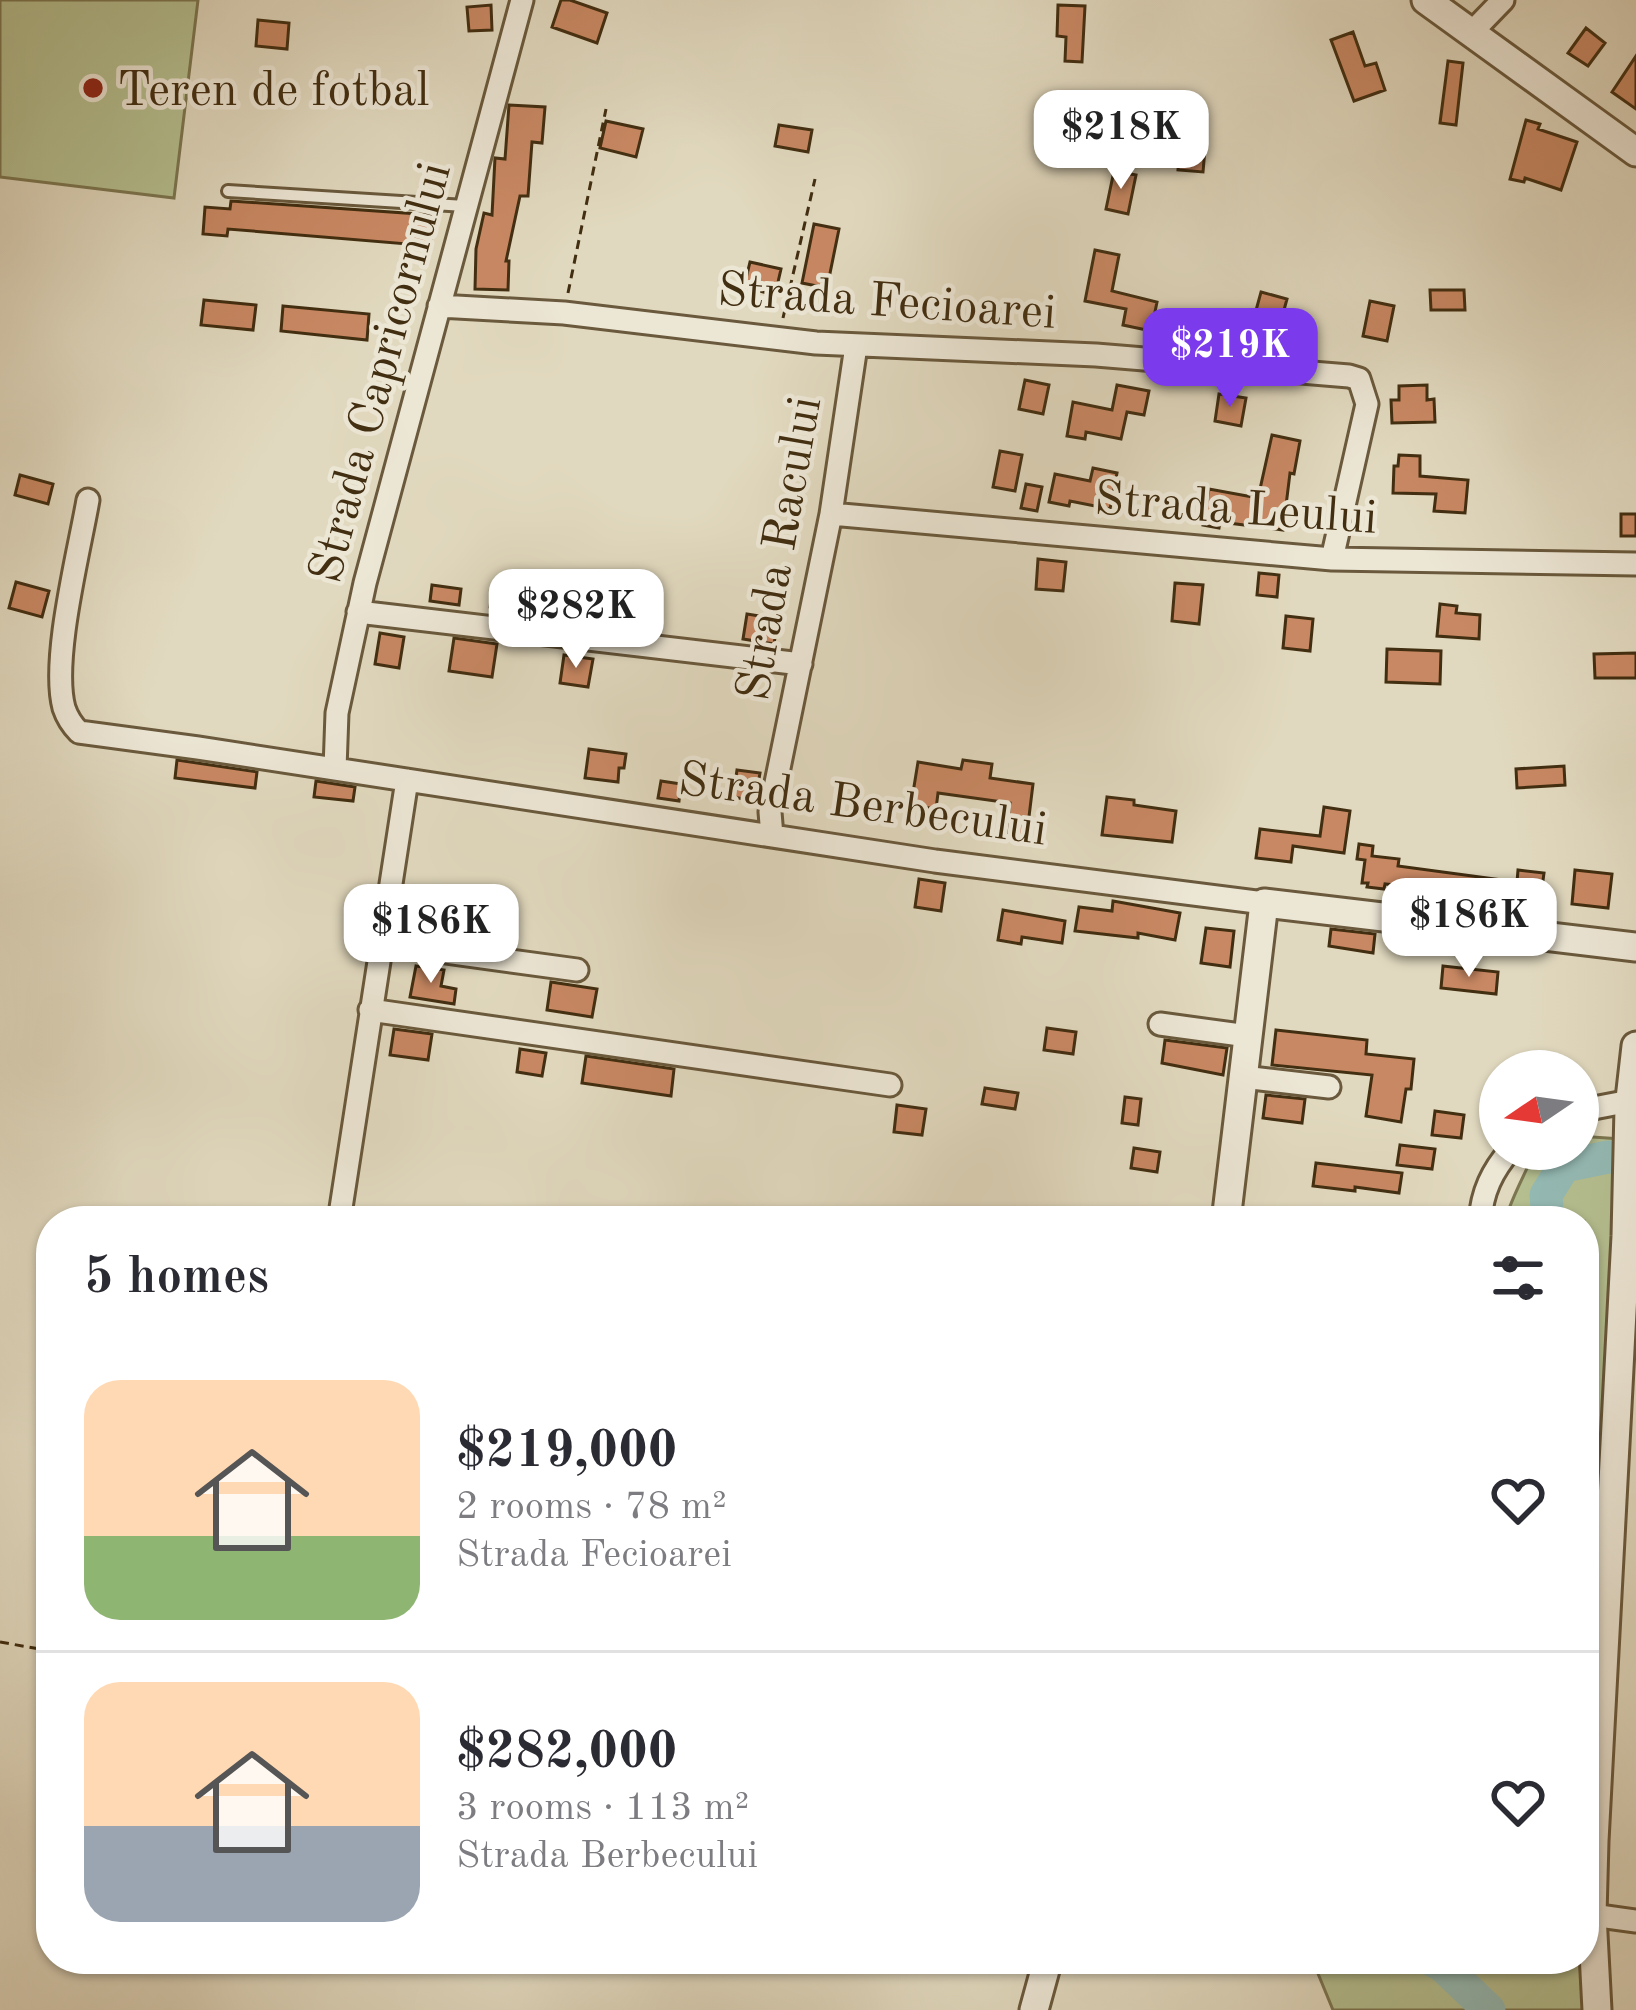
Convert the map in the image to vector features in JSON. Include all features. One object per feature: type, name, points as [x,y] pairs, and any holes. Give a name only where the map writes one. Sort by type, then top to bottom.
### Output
[{"type":"street","name":"Strada Capricornului","points":[[335,769],[337,713],[358,612],[522,0]]},
{"type":"street","points":[[1426,0],[1636,152]]},
{"type":"street","points":[[1471,33],[1503,0]]},
{"type":"street","name":"Strada Fecioarei","points":[[439,306],[564,313],[856,346],[1096,355],[1349,376],[1359,380],[1366,417],[1332,559]]},
{"type":"street","name":"Strada Racului","points":[[772,836],[770,812],[831,514],[856,346]]},
{"type":"street","name":"Strada Berbecului","points":[[88,500],[61,673],[64,706],[79,732],[935,861],[1636,947]]},
{"type":"street","name":"Strada Leului","points":[[831,514],[1332,559],[1636,564]]},
{"type":"street","points":[[358,612],[801,664]]},
{"type":"street","points":[[287,761],[336,732]]},
{"type":"street","points":[[341,1206],[406,780]]},
{"type":"street","points":[[1228,1206],[1264,903]]},
{"type":"street","points":[[380,943],[577,970]]},
{"type":"street","points":[[370,1010],[890,1085]]},
{"type":"street","points":[[1160,1024],[1248,1036]]},
{"type":"street","points":[[1599,1798],[1629,1294],[1626,1236],[1636,1046]]},
{"type":"street","points":[[1243,1077],[1329,1087]]},
{"type":"street","points":[[1599,1109],[1630,1105]]},
{"type":"street","points":[[1481,1206],[1495,1170]]},
{"type":"street","points":[[1599,1916],[1636,1921]]},
{"type":"street","points":[[1034,2010],[1044,1974]]},
{"type":"street","points":[[1595,1974],[1597,2010]]},
{"type":"lane","points":[[229,191],[465,206]]},
{"type":"path","points":[[564,313],[606,109]]},
{"type":"path","points":[[778,337],[815,179]]},
{"type":"path","points":[[0,1642],[36,1648]]},
{"type":"green space","name":"Teren de fotbal","points":[[0,0],[198,0],[174,198],[0,177]]},
{"type":"green space","points":[[1599,1137],[1636,1140],[1599,1682],[1599,1206],[1511,1203],[1526,1170],[1599,1170]]},
{"type":"green space","points":[[1318,1974],[1582,1974],[1586,2010],[1333,2010]]},
{"type":"building","points":[[561,0],[607,13],[597,43],[552,27]]},
{"type":"building","points":[[491,5],[492,30],[469,31],[467,7]]},
{"type":"building","points":[[1058,5],[1085,6],[1082,62],[1065,61],[1066,37],[1057,36]]},
{"type":"building","points":[[258,20],[289,23],[287,49],[256,46]]},
{"type":"building","points":[[1586,28],[1605,43],[1588,66],[1568,53]]},
{"type":"building","points":[[1353,32],[1365,66],[1376,63],[1385,90],[1354,101],[1331,40]]},
{"type":"building","points":[[1636,56],[1636,109],[1612,92]]},
{"type":"building","points":[[1448,61],[1463,63],[1456,125],[1440,123]]},
{"type":"building","points":[[509,105],[545,107],[542,143],[532,142],[528,196],[520,196],[506,261],[508,290],[475,289],[476,249],[484,213],[492,215],[495,158],[505,159]]},
{"type":"building","points":[[1526,120],[1577,142],[1561,190],[1525,178],[1524,182],[1510,179]]},
{"type":"building","points":[[606,121],[643,129],[636,157],[600,148]]},
{"type":"building","points":[[779,125],[812,130],[808,152],[775,146]]},
{"type":"building","points":[[1180,147],[1205,149],[1203,172],[1178,170]]},
{"type":"building","points":[[1114,171],[1136,175],[1128,214],[1106,209]]},
{"type":"building","points":[[231,201],[433,215],[431,246],[228,229],[227,236],[203,234],[205,207],[230,209]]},
{"type":"building","points":[[814,224],[839,229],[827,288],[802,283]]},
{"type":"building","points":[[1095,250],[1119,255],[1112,291],[1157,302],[1151,331],[1123,325],[1126,309],[1085,301]]},
{"type":"building","points":[[750,262],[781,269],[775,295],[744,287]]},
{"type":"building","points":[[1430,290],[1464,290],[1465,310],[1431,310]]},
{"type":"building","points":[[1261,292],[1287,299],[1278,332],[1252,325]]},
{"type":"building","points":[[204,300],[256,305],[253,330],[201,325]]},
{"type":"building","points":[[1370,301],[1394,306],[1387,341],[1363,336]]},
{"type":"building","points":[[283,306],[369,314],[367,340],[281,331]]},
{"type":"building","points":[[1025,380],[1049,385],[1043,414],[1019,409]]},
{"type":"building","points":[[1117,385],[1149,391],[1144,415],[1127,412],[1121,439],[1086,432],[1085,439],[1067,436],[1073,402],[1112,410]]},
{"type":"building","points":[[1427,385],[1427,400],[1434,399],[1435,422],[1392,423],[1391,400],[1399,400],[1399,386]]},
{"type":"building","points":[[1219,394],[1246,398],[1241,426],[1215,421]]},
{"type":"building","points":[[1272,435],[1300,441],[1294,474],[1290,473],[1283,530],[1220,522],[1219,528],[1203,525],[1209,489],[1258,498]]},
{"type":"building","points":[[1000,451],[1022,455],[1015,491],[993,487]]},
{"type":"building","points":[[1399,455],[1420,456],[1420,476],[1468,480],[1465,513],[1434,511],[1436,494],[1393,493]]},
{"type":"building","points":[[1093,468],[1117,473],[1110,509],[1049,502],[1055,474],[1090,481]]},
{"type":"building","points":[[20,475],[53,484],[48,504],[15,495]]},
{"type":"building","points":[[1026,484],[1042,487],[1037,511],[1021,508]]},
{"type":"building","points":[[1621,514],[1636,514],[1636,536],[1621,536]]},
{"type":"building","points":[[1038,559],[1066,562],[1063,591],[1036,589]]},
{"type":"building","points":[[1259,573],[1279,575],[1277,597],[1257,595]]},
{"type":"building","points":[[16,582],[49,591],[42,617],[9,608]]},
{"type":"building","points":[[1175,583],[1203,585],[1199,624],[1172,621]]},
{"type":"building","points":[[493,584],[529,589],[526,612],[490,607]]},
{"type":"building","points":[[432,585],[461,589],[459,605],[430,601]]},
{"type":"building","points":[[578,594],[619,599],[616,627],[574,622]]},
{"type":"building","points":[[1440,604],[1457,606],[1456,613],[1480,615],[1479,639],[1437,636]]},
{"type":"building","points":[[747,614],[778,619],[774,644],[743,639]]},
{"type":"building","points":[[1286,616],[1313,619],[1310,651],[1283,648]]},
{"type":"building","points":[[380,633],[404,637],[399,668],[375,664]]},
{"type":"building","points":[[454,638],[497,644],[492,677],[449,671]]},
{"type":"building","points":[[1387,649],[1441,651],[1440,684],[1386,682]]},
{"type":"building","points":[[1636,653],[1636,678],[1595,678],[1594,654]]},
{"type":"building","points":[[564,655],[593,659],[588,687],[560,683]]},
{"type":"building","points":[[589,749],[626,754],[618,782],[585,778]]},
{"type":"building","points":[[177,760],[257,772],[255,788],[175,778]]},
{"type":"building","points":[[963,760],[992,764],[990,778],[1033,784],[1026,841],[1006,838],[1010,803],[938,793],[936,809],[911,805],[918,762],[961,769]]},
{"type":"building","points":[[1564,766],[1565,785],[1517,788],[1516,769]]},
{"type":"building","points":[[737,770],[760,773],[755,801],[733,797]]},
{"type":"building","points":[[316,781],[355,787],[353,801],[314,797]]},
{"type":"building","points":[[661,781],[681,784],[679,801],[658,798]]},
{"type":"building","points":[[1107,797],[1176,811],[1172,842],[1102,835]]},
{"type":"building","points":[[1324,807],[1350,811],[1344,853],[1293,846],[1291,862],[1256,858],[1260,829],[1320,836]]},
{"type":"building","points":[[1359,844],[1373,846],[1372,856],[1399,859],[1398,866],[1517,882],[1518,870],[1544,873],[1540,902],[1499,897],[1498,907],[1413,894],[1414,887],[1367,887],[1368,883],[1362,883],[1365,860],[1357,859]]},
{"type":"building","points":[[1575,870],[1612,874],[1608,908],[1572,904]]},
{"type":"building","points":[[919,879],[945,883],[941,911],[915,907]]},
{"type":"building","points":[[1113,901],[1180,913],[1175,940],[1138,933],[1138,938],[1075,931],[1079,907],[1112,911]]},
{"type":"building","points":[[1003,910],[1065,921],[1062,943],[1022,937],[1021,944],[998,940]]},
{"type":"building","points":[[1206,928],[1234,931],[1230,967],[1201,963]]},
{"type":"building","points":[[1331,929],[1375,934],[1373,953],[1329,946]]},
{"type":"building","points":[[416,966],[444,970],[441,986],[456,989],[454,1004],[410,997]]},
{"type":"building","points":[[1443,966],[1498,972],[1496,994],[1441,988]]},
{"type":"building","points":[[551,982],[597,989],[592,1017],[547,1010]]},
{"type":"building","points":[[1047,1028],[1076,1032],[1073,1054],[1044,1050]]},
{"type":"building","points":[[394,1029],[432,1034],[428,1060],[390,1055]]},
{"type":"building","points":[[1276,1030],[1367,1040],[1366,1054],[1414,1059],[1401,1122],[1366,1116],[1372,1075],[1272,1065]]},
{"type":"building","points":[[1165,1040],[1227,1048],[1223,1075],[1162,1063]]},
{"type":"building","points":[[520,1049],[546,1053],[542,1076],[517,1072]]},
{"type":"building","points":[[586,1056],[674,1069],[671,1096],[582,1083]]},
{"type":"building","points":[[985,1088],[1018,1093],[1015,1109],[982,1104]]},
{"type":"building","points":[[1266,1095],[1305,1099],[1302,1123],[1263,1118]]},
{"type":"building","points":[[1125,1097],[1141,1099],[1138,1125],[1122,1123]]},
{"type":"building","points":[[897,1105],[926,1109],[922,1135],[894,1132]]},
{"type":"building","points":[[1435,1111],[1464,1115],[1461,1138],[1432,1135]]},
{"type":"building","points":[[1400,1145],[1435,1149],[1432,1169],[1397,1165]]},
{"type":"building","points":[[1134,1148],[1160,1152],[1157,1172],[1131,1168]]},
{"type":"building","points":[[1316,1163],[1402,1173],[1399,1193],[1313,1186]]},
{"type":"waterway","points":[[1547,1206],[1546,1195],[1564,1166],[1608,1157],[1636,1159]]},
{"type":"waterway","points":[[1451,1974],[1489,2010]]},
{"type":"place","name":"Teren de fotbal","points":[[93,88]]}]
